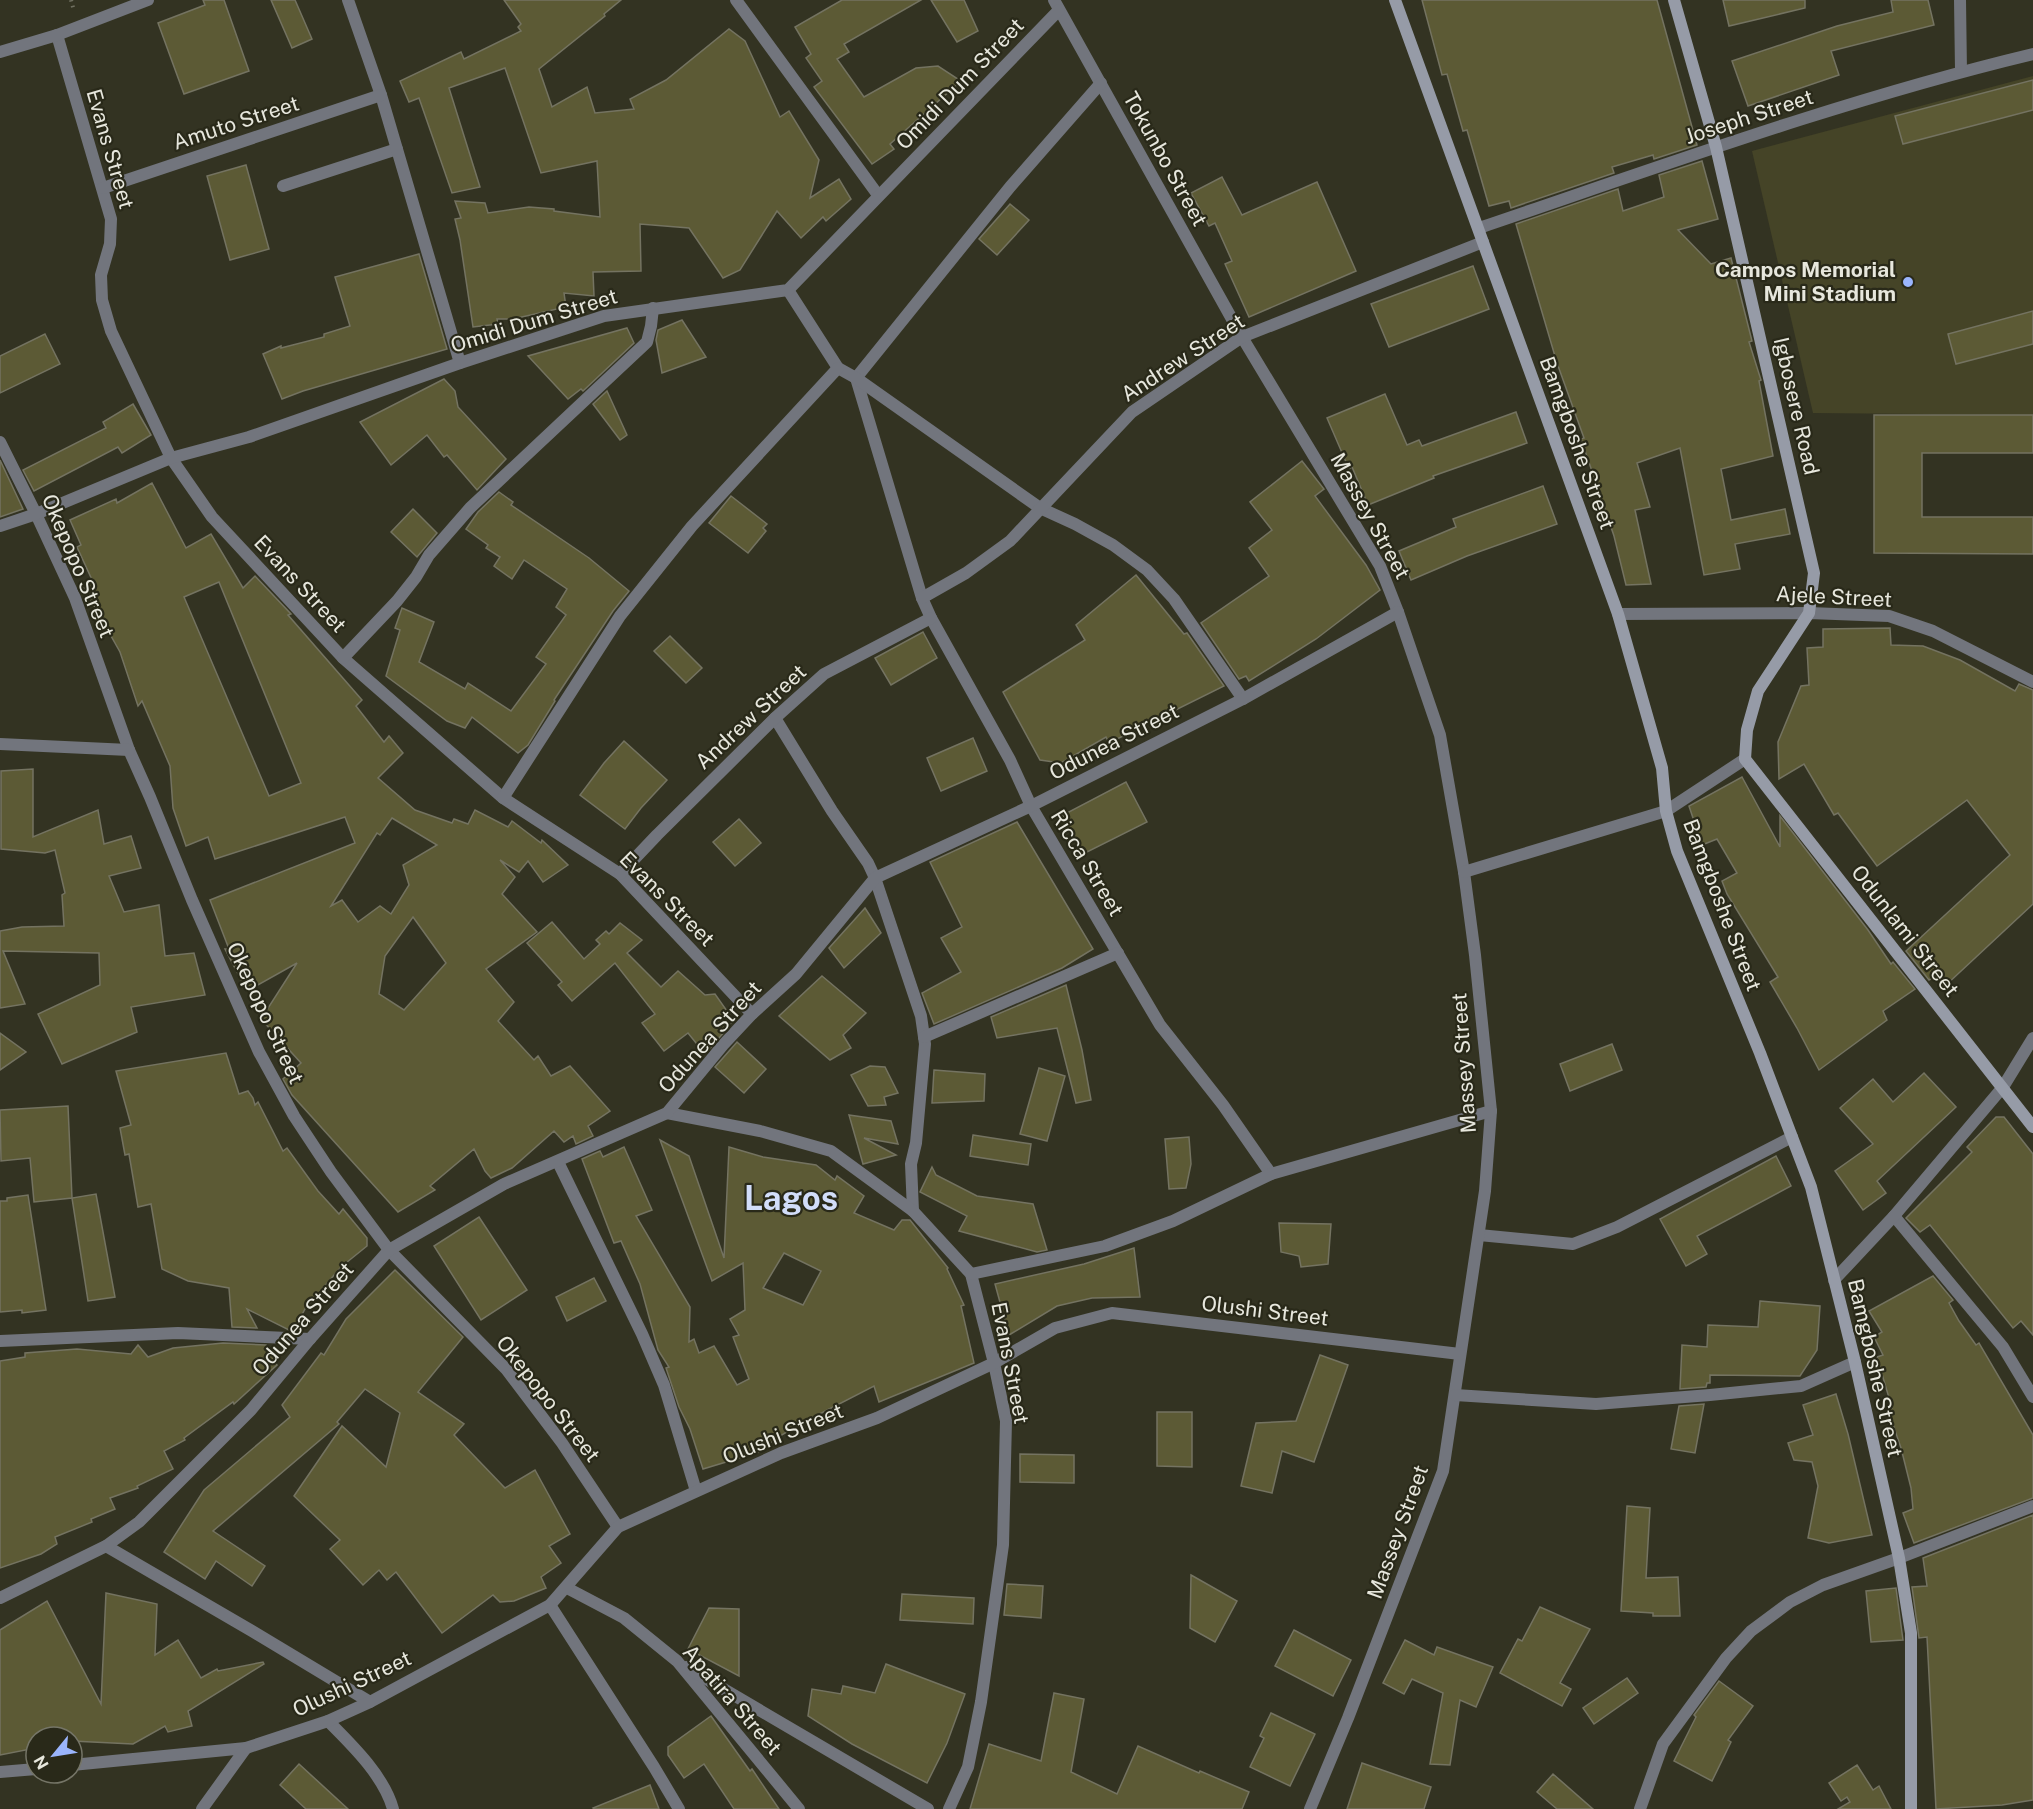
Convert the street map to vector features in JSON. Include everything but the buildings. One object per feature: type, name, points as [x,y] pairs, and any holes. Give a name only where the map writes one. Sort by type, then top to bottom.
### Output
[{"type":"main road","name":"Bamgboshe Street","points":[[1395,0],[1618,614],[1662,768],[1666,811],[1677,851],[1760,1053],[1811,1187],[1855,1362],[1899,1558],[1911,1632],[1911,1809]]},
{"type":"main road","name":"Igbosere Road","points":[[1674,0],[1716,147],[1814,573],[1809,614]]},
{"type":"main road","points":[[1745,759],[1747,730],[1758,692],[1809,614]]},
{"type":"main road","name":"Odunlami Street","points":[[1745,759],[2033,1127]]},
{"type":"street","points":[[0,52],[57,35],[148,0]]},
{"type":"street","points":[[348,0],[381,95],[460,363]]},
{"type":"street","points":[[736,0],[878,195]]},
{"type":"street","points":[[1960,0],[1961,71]]},
{"type":"street","name":"Omidi Dum Street","points":[[0,526],[36,514],[171,458],[249,437],[460,363],[604,316],[788,290],[1056,5]]},
{"type":"street","name":"Tokunbo Street","points":[[1056,5],[1242,337]]},
{"type":"street","name":"Evans Street","points":[[57,35],[111,219],[110,244],[102,275],[102,300],[111,331],[171,458],[212,517],[343,658],[503,798],[620,874],[752,1014]]},
{"type":"street","name":"Joseph Street","points":[[1479,228],[1716,147],[1961,71],[2033,54]]},
{"type":"street","points":[[856,378],[1010,187],[1101,83]]},
{"type":"street","name":"Amuto Street","points":[[103,188],[381,95]]},
{"type":"street","points":[[284,186],[397,149]]},
{"type":"street","name":"Andrew Street","points":[[922,598],[966,573],[1010,541],[1132,412],[1242,337],[1483,242]]},
{"type":"street","points":[[788,290],[838,368],[856,378],[1040,508],[1113,545],[1147,570],[1174,599],[1243,699]]},
{"type":"street","points":[[343,658],[397,601],[416,577],[429,555],[470,508],[647,342],[653,308]]},
{"type":"street","name":"Massey Street","points":[[1242,337],[1380,566],[1440,735],[1464,872],[1491,1111],[1485,1191],[1443,1471],[1348,1718],[1310,1809]]},
{"type":"street","points":[[503,798],[620,616],[692,526],[838,368]]},
{"type":"street","name":"Ricca Street","points":[[856,378],[922,598],[931,618],[1010,760],[1031,806],[1160,1025],[1224,1105],[1271,1174]]},
{"type":"street","name":"Okepopo Street","points":[[0,442],[75,598],[129,750],[192,900],[259,1052],[294,1116],[331,1172],[388,1250],[506,1369],[562,1443],[618,1527]]},
{"type":"street","name":"Odunea Street","points":[[0,1598],[106,1546],[139,1522],[251,1410],[310,1338],[388,1250],[504,1184],[668,1113],[723,1045],[752,1014],[796,974],[875,878],[1031,806],[1243,699],[1398,612]]},
{"type":"street","name":"Ajele Street","points":[[1618,614],[1889,616],[1933,631],[2033,682]]},
{"type":"street","name":"Andrew Street","points":[[620,874],[775,718],[824,674],[931,618]]},
{"type":"street","points":[[775,718],[832,811],[868,863],[921,1016],[925,1054],[916,1143],[911,1164],[913,1211]]},
{"type":"street","points":[[0,744],[129,750]]},
{"type":"street","points":[[1464,872],[1666,811],[1745,759]]},
{"type":"street","points":[[924,1036],[1118,952]]},
{"type":"street","points":[[1834,1280],[1894,1216],[2003,1087],[2033,1038]]},
{"type":"street","points":[[971,1274],[1106,1246],[1173,1221],[1271,1174],[1491,1111]]},
{"type":"street","name":"Evans Street","points":[[668,1113],[760,1131],[831,1151],[913,1211],[971,1274],[1006,1421],[1003,1545],[981,1702],[968,1767],[949,1809]]},
{"type":"street","points":[[1479,1235],[1573,1244],[1617,1227],[1792,1137]]},
{"type":"street","points":[[558,1162],[664,1385],[696,1491]]},
{"type":"street","points":[[1894,1216],[2003,1347],[2033,1396]]},
{"type":"street","name":"Olushi Street","points":[[84,1764],[246,1748],[328,1720],[370,1702],[550,1605],[618,1527],[781,1453],[877,1418],[994,1363],[1055,1328],[1112,1313],[1460,1354]]},
{"type":"street","points":[[0,1341],[178,1333],[310,1338]]},
{"type":"street","points":[[1455,1395],[1596,1404],[1699,1396],[1801,1386],[1855,1362]]},
{"type":"street","points":[[1640,1809],[1664,1744],[1726,1658],[1751,1631],[1790,1602],[1822,1585],[2033,1506]]},
{"type":"street","points":[[106,1546],[370,1702]]},
{"type":"street","name":"Apatira Street","points":[[567,1588],[624,1618],[677,1662],[799,1809]]},
{"type":"street","points":[[550,1605],[679,1809]]},
{"type":"street","points":[[677,1662],[928,1809]]},
{"type":"street","points":[[328,1720],[357,1750],[388,1793],[393,1809]]},
{"type":"street","points":[[202,1809],[246,1748]]},
{"type":"street","points":[[0,1772],[24,1770]]},
{"type":"shaded area","name":"Campos Memorial Mini Stadium","points":[[2033,76],[2033,415],[1813,413],[1752,151]]},
{"type":"place","name":"Campos Memorial Mini Stadium","points":[[1908,282]]},
{"type":"district","name":"Lagos","points":[[791,1198]]}]
